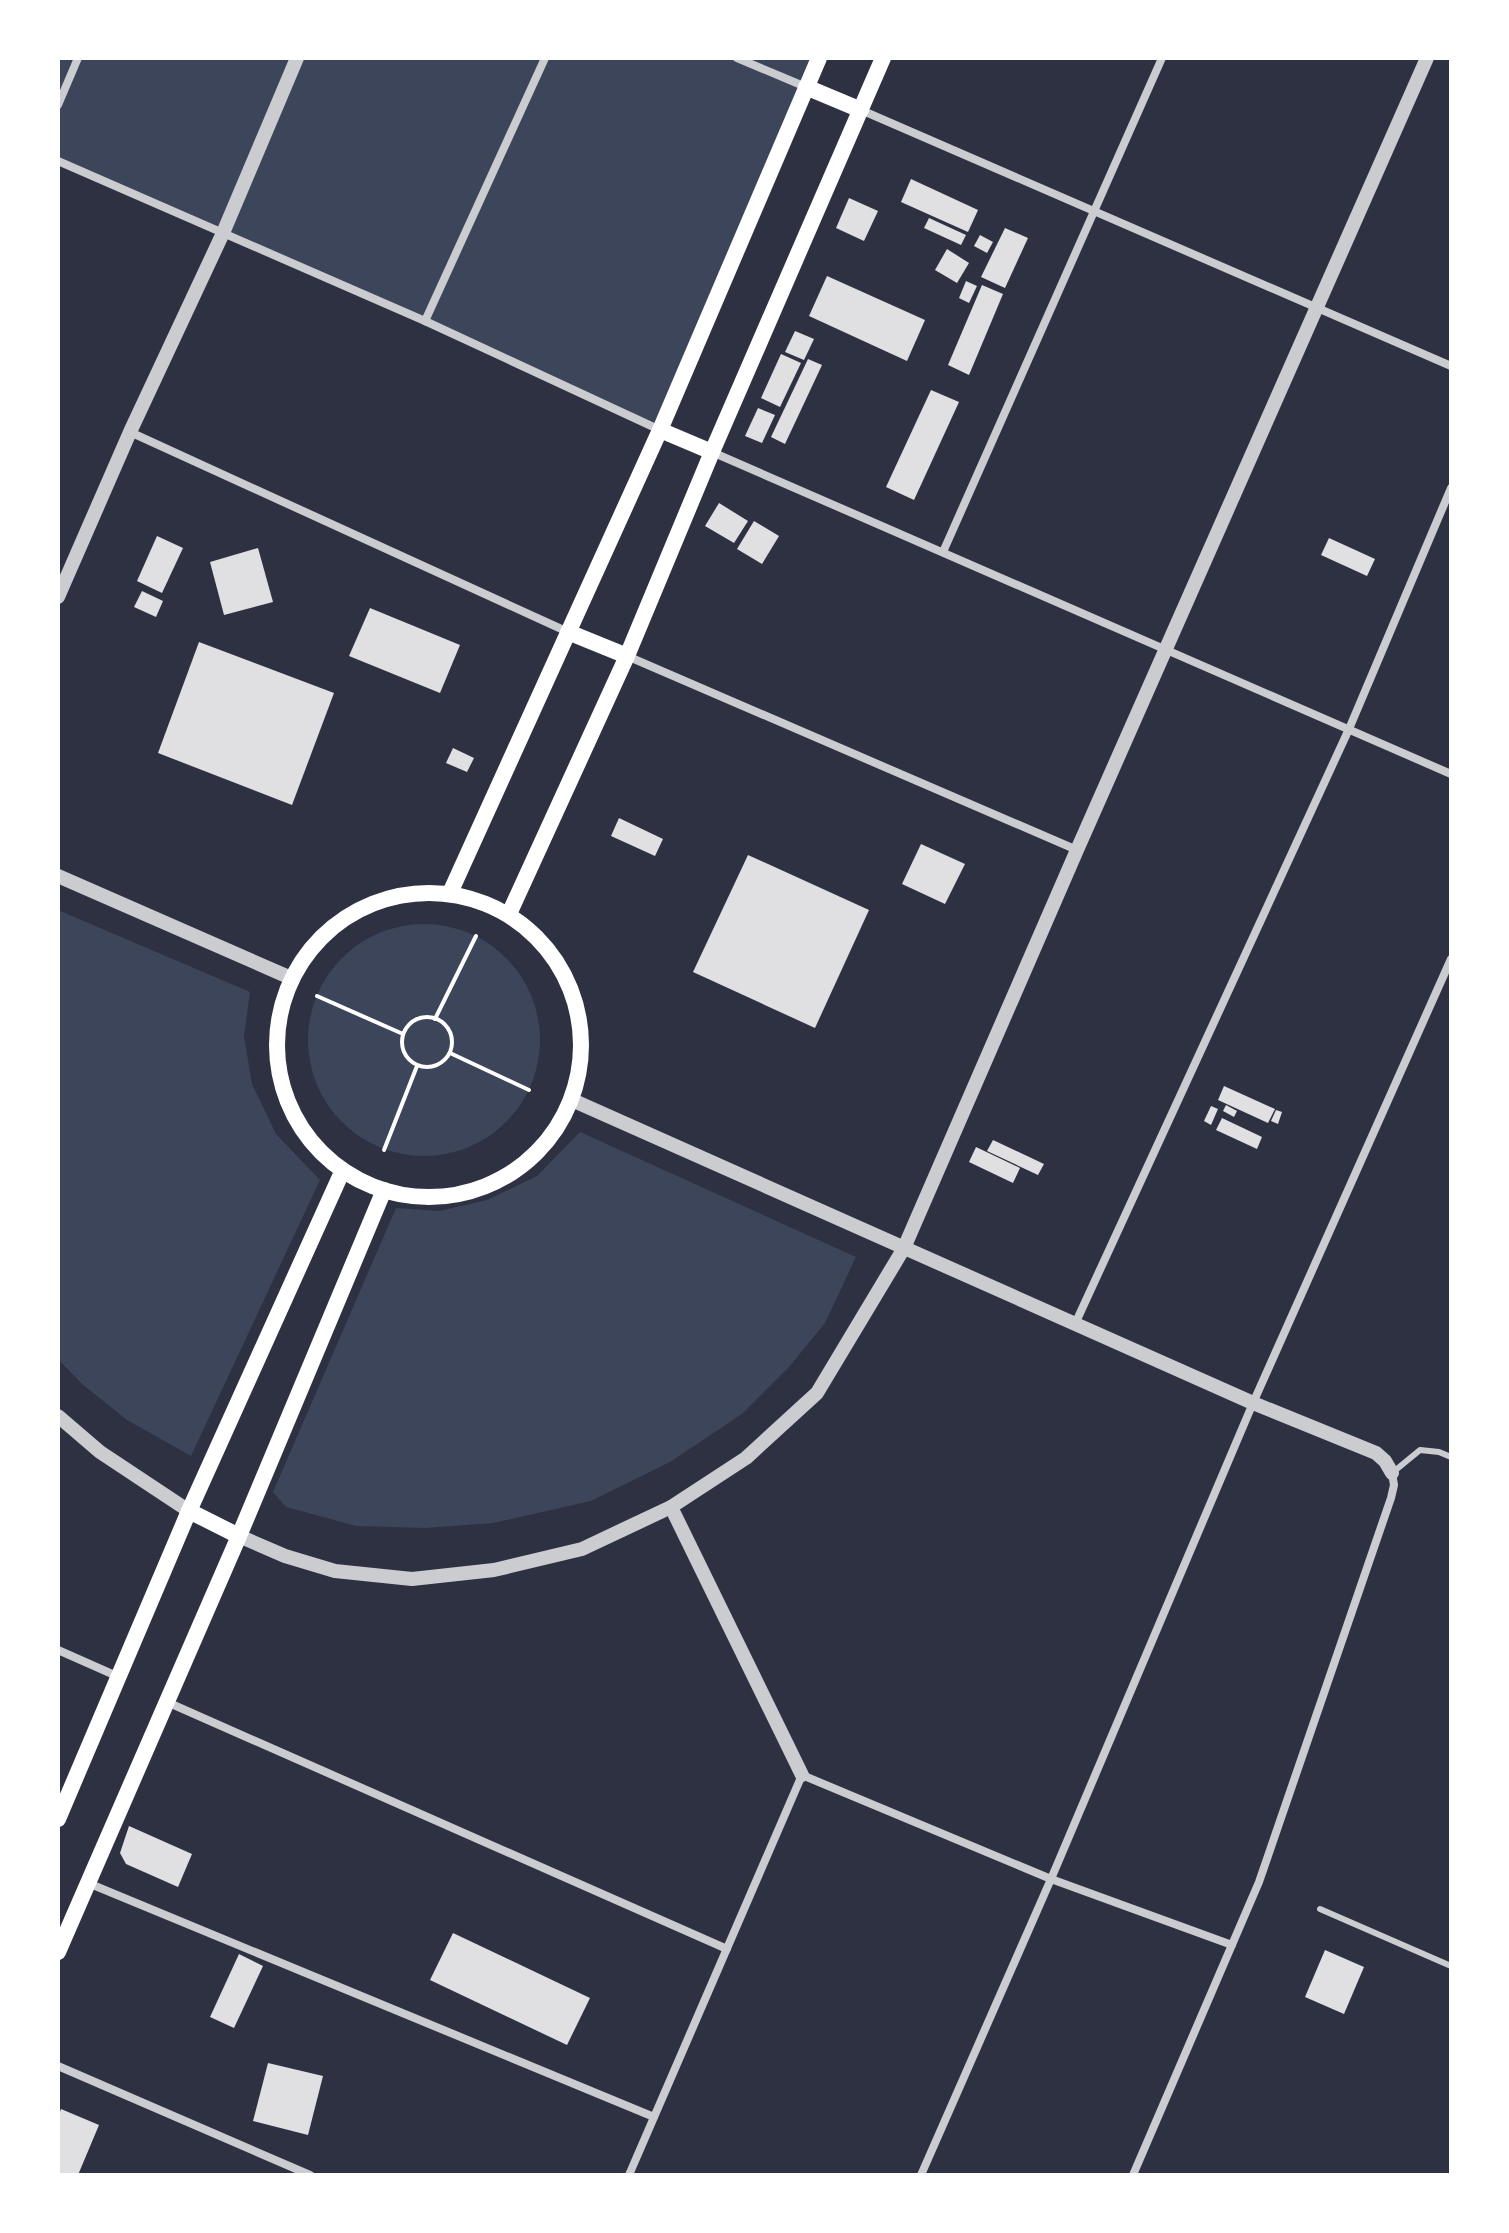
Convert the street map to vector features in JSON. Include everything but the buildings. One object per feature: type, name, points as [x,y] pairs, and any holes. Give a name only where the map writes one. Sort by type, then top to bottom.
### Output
[{"type":"main road","points":[[450,893],[660,430],[819,58]]},
{"type":"main road","points":[[509,914],[627,656],[883,58]]},
{"type":"main road","points":[[806,87],[861,110]]},
{"type":"main road","points":[[660,430],[712,452]]},
{"type":"main road","points":[[568,632],[627,656]]},
{"type":"main road","points":[[450,893],[480,901],[509,914],[542,941],[566,976],[580,1016],[581,1058],[572,1100],[549,1139],[516,1170],[474,1190],[429,1197],[384,1190],[342,1172],[316,1151],[300,1128],[280,1080],[277,1028],[291,978],[318,939],[357,910],[402,894],[450,893]]},
{"type":"main road","points":[[58,1819],[189,1511],[342,1172]]},
{"type":"main road","points":[[58,1952],[239,1536],[384,1190]]},
{"type":"main road","points":[[189,1511],[239,1536]]},
{"type":"street","points":[[58,105],[78,58]]},
{"type":"street","points":[[58,597],[130,432],[223,233],[297,58]]},
{"type":"street","points":[[425,321],[545,58]]},
{"type":"street","points":[[737,58],[806,87]]},
{"type":"street","points":[[943,552],[1162,58]]},
{"type":"street","points":[[239,1536],[285,1556],[335,1571],[412,1579],[494,1570],[582,1549],[671,1507],[746,1458],[817,1393],[904,1248],[1427,58]]},
{"type":"street","points":[[861,110],[1451,366]]},
{"type":"street","points":[[58,161],[425,321],[660,430]]},
{"type":"street","points":[[130,432],[568,632]]},
{"type":"street","points":[[712,452],[1451,774]]},
{"type":"street","points":[[1075,1324],[1349,729],[1451,488]]},
{"type":"street","points":[[627,656],[1077,850]]},
{"type":"street","points":[[58,876],[291,978]]},
{"type":"street","points":[[921,2175],[1051,1879],[1253,1403],[1451,959]]},
{"type":"street","points":[[572,1100],[1253,1403],[1376,1453],[1392,1473],[1394,1485],[1386,1513],[1259,1882],[1133,2175]]},
{"type":"street","points":[[58,1416],[100,1452],[189,1511]]},
{"type":"street","points":[[671,1507],[802,1775],[1051,1879],[1232,1945]]},
{"type":"street","points":[[58,1650],[119,1677]]},
{"type":"street","points":[[167,1701],[727,1949]]},
{"type":"street","points":[[629,2175],[802,1775]]},
{"type":"street","points":[[87,1883],[654,2117]]},
{"type":"street","points":[[58,2066],[310,2175]]},
{"type":"lane","points":[[1392,1473],[1420,1450],[1451,1457]]},
{"type":"lane","points":[[1320,1909],[1451,1966]]},
{"type":"path","points":[[435,1019],[476,936]]},
{"type":"path","points":[[317,996],[403,1034]]},
{"type":"path","points":[[422,1017],[435,1019],[449,1030],[452,1037],[450,1053],[439,1064],[417,1066],[407,1059],[403,1051],[403,1034],[422,1017]]},
{"type":"path","points":[[450,1053],[529,1090]]},
{"type":"path","points":[[384,1150],[417,1066]]},
{"type":"shaded area","points":[[58,58],[819,58],[660,430],[58,161]]},
{"type":"shaded area","points":[[58,910],[250,992],[244,1036],[252,1084],[276,1134],[320,1180],[191,1456],[127,1420],[82,1384],[58,1359]]},
{"type":"shaded area","points":[[424,924],[447,926],[468,933],[506,958],[531,996],[538,1017],[538,1063],[531,1084],[506,1122],[468,1147],[447,1154],[424,1156],[401,1154],[380,1147],[342,1122],[317,1084],[310,1063],[308,1040],[310,1017],[317,996],[342,958],[380,933],[401,926]]},
{"type":"shaded area","points":[[580,1132],[856,1257],[825,1323],[789,1367],[742,1414],[670,1462],[591,1501],[493,1523],[426,1528],[356,1526],[286,1507],[273,1492],[396,1208],[439,1211],[487,1200],[537,1176]]}]
